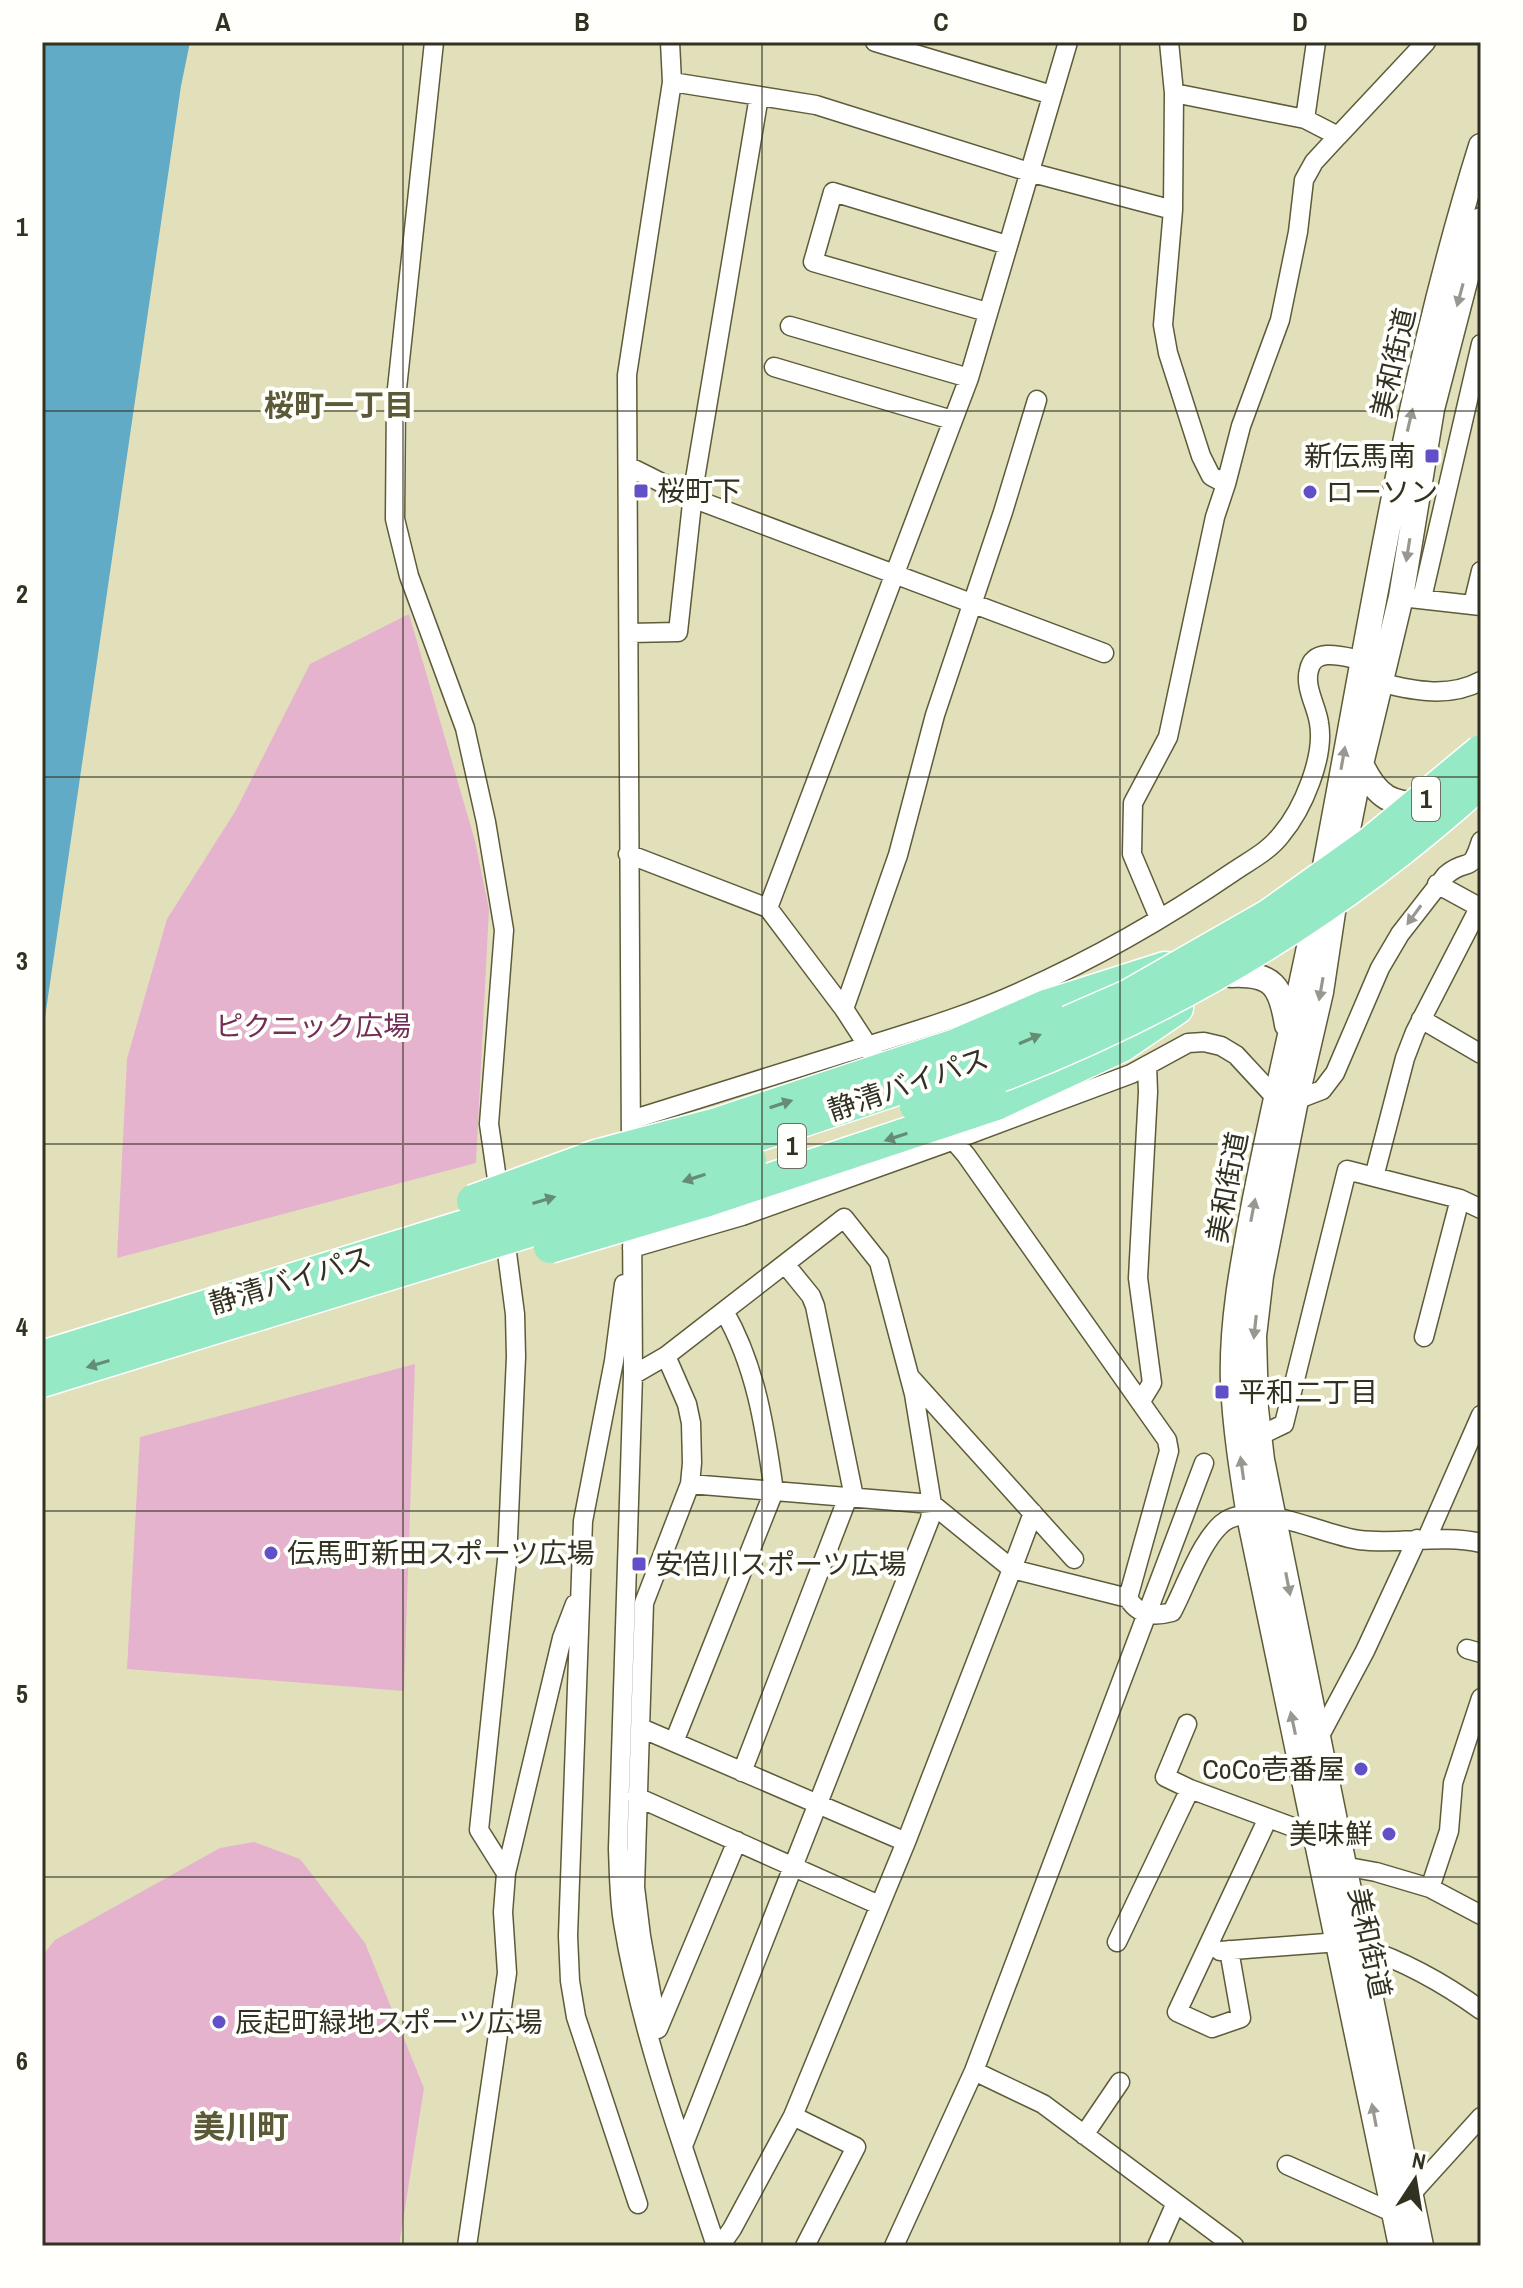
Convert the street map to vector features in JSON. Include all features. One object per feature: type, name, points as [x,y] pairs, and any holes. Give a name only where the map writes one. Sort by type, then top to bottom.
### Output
[{"type":"highway","name":"静清バイパス","points":[[42,1357],[784,1127],[974,1063],[1128,996],[1268,916],[1369,844],[1481,751]]},
{"type":"highway","points":[[143,1350],[379,1295],[603,1232],[996,1104],[1121,1046],[1231,975],[1326,902],[1481,761]]},
{"type":"highway","name":"静清バイパス","points":[[42,1381],[571,1218],[981,1085],[1035,1064],[1176,997],[1279,938],[1378,867],[1481,782]]},
{"type":"highway","points":[[179,1315],[388,1231],[596,1156],[717,1124],[812,1094],[956,1045],[1046,1006],[1145,973],[1212,956],[1270,924],[1326,902],[1402,860],[1481,797]]},
{"type":"street","points":[[434,42],[396,398],[395,519],[409,576],[465,728],[486,822],[504,930],[489,1124],[515,1314],[516,1357],[507,1560],[479,1830],[506,1873]]},
{"type":"street","points":[[670,42],[672,82],[627,375],[633,1375],[618,1849],[622,1919],[631,1967],[655,2037],[683,2146],[718,2246]]},
{"type":"street","points":[[875,42],[1052,95]]},
{"type":"street","points":[[768,908],[969,378],[1068,42]]},
{"type":"street","points":[[1169,42],[1174,93],[1173,210],[1163,325],[1168,353],[1201,456],[1211,476],[1226,484]]},
{"type":"street","points":[[1305,119],[1316,42]]},
{"type":"street","points":[[1159,918],[1132,854],[1133,803],[1168,737],[1215,517],[1241,426],[1280,320],[1298,232],[1304,180],[1314,162],[1426,42]]},
{"type":"street","points":[[672,82],[816,105],[1029,172],[1173,210]]},
{"type":"street","points":[[1174,93],[1305,119],[1338,136]]},
{"type":"street","points":[[629,633],[678,632],[692,498],[759,96]]},
{"type":"street","name":"美和街道","points":[[1421,2246],[1350,1945],[1317,1836],[1249,1516],[1233,1383],[1241,1274],[1285,1098],[1321,992],[1326,902],[1361,660],[1428,340],[1481,146]]},
{"type":"street","points":[[987,312],[813,262],[833,192],[1007,245]]},
{"type":"street","name":"美和街道","points":[[1401,2246],[1350,1945],[1343,1866],[1259,1436],[1254,1336],[1285,1098],[1288,1035],[1382,683],[1411,598],[1428,425],[1443,357],[1481,220]]},
{"type":"street","points":[[790,326],[969,378]]},
{"type":"street","points":[[1411,598],[1460,433],[1481,344]]},
{"type":"street","points":[[774,367],[952,420]]},
{"type":"street","points":[[844,1009],[898,855],[935,715],[1037,400]]},
{"type":"street","points":[[1428,425],[1460,433]]},
{"type":"street","points":[[628,466],[692,498],[1104,653]]},
{"type":"street","points":[[1375,593],[1477,605],[1481,571]]},
{"type":"street","points":[[631,1120],[938,1024],[1021,992],[1094,956],[1192,900],[1281,836],[1292,819],[1318,761],[1320,732],[1308,683],[1313,661],[1332,654],[1361,660]]},
{"type":"street","points":[[1382,683],[1423,693],[1451,691],[1481,681]]},
{"type":"street","points":[[1361,764],[1367,778],[1389,801],[1411,805],[1432,804]]},
{"type":"street","points":[[632,1251],[742,1216],[1131,1074],[1188,1043],[1213,1044],[1236,1055],[1285,1098],[1322,1090],[1335,1073],[1380,968],[1400,934],[1437,884],[1455,867],[1470,865],[1475,860],[1481,841]]},
{"type":"street","points":[[628,854],[768,908],[868,1046],[954,1140],[1141,1401],[1167,1440],[1169,1451],[1128,1598],[1132,1606],[1145,1614],[1172,1612],[1211,1535],[1228,1519],[1244,1515],[1275,1518],[1358,1540],[1422,1538],[1463,1539],[1481,1543]]},
{"type":"street","points":[[1374,1177],[1405,1058],[1421,1019],[1481,906],[1437,884]]},
{"type":"street","points":[[1231,975],[1259,977],[1282,995],[1288,1035]]},
{"type":"street","points":[[1421,1019],[1481,1054]]},
{"type":"street","points":[[1141,1401],[1152,1383],[1138,1278],[1147,1065]]},
{"type":"street","points":[[1259,1436],[1284,1424],[1347,1170],[1460,1199],[1481,1209]]},
{"type":"street","points":[[1424,1337],[1460,1199]]},
{"type":"street","points":[[633,1375],[666,1356],[844,1218],[879,1262],[909,1376],[932,1504],[930,1519],[683,2146]]},
{"type":"street","points":[[632,1251],[583,1521],[568,1902],[570,1981],[576,2017],[638,2204]]},
{"type":"street","points":[[742,1772],[851,1497],[815,1306],[811,1296],[785,1264]]},
{"type":"street","points":[[674,1742],[774,1491],[748,1360],[724,1311]]},
{"type":"street","points":[[655,2037],[636,1902],[644,1603],[690,1484],[691,1423],[687,1404],[666,1356]]},
{"type":"street","points":[[909,1376],[1074,1559]]},
{"type":"street","points":[[1317,1741],[1422,1538],[1481,1415]]},
{"type":"street","points":[[894,2246],[974,2071],[1204,1463]]},
{"type":"street","points":[[690,1484],[932,1504],[1012,1569],[1128,1598]]},
{"type":"street","points":[[718,2246],[732,2229],[793,2116],[906,1842],[1033,1513]]},
{"type":"street","points":[[467,2246],[507,1973],[503,1912],[506,1873],[562,1638],[580,1590]]},
{"type":"street","points":[[1430,1888],[1449,1831],[1453,1783],[1481,1698]]},
{"type":"street","points":[[1187,1724],[1165,1777],[1317,1836]]},
{"type":"street","points":[[641,1728],[906,1842]]},
{"type":"street","points":[[1117,1942],[1190,1789]]},
{"type":"street","points":[[637,1797],[879,1905]]},
{"type":"street","points":[[1229,1950],[1241,2018],[1212,2028],[1177,2012],[1268,1818]]},
{"type":"street","points":[[655,2037],[737,1841]]},
{"type":"street","points":[[1343,1866],[1430,1888],[1481,1915]]},
{"type":"street","points":[[1205,1952],[1350,1945],[1424,1974],[1481,2010]]},
{"type":"street","points":[[974,2071],[1043,2104],[1234,2246]]},
{"type":"street","points":[[1084,2135],[1120,2082]]},
{"type":"street","points":[[793,2116],[856,2147],[805,2246]]},
{"type":"street","points":[[1287,2165],[1394,2213],[1481,2117]]},
{"type":"street","points":[[1157,2246],[1175,2205]]},
{"type":"green space","name":"ピクニック広場","points":[[409,614],[475,841],[489,909],[476,1163],[117,1258],[127,1059],[167,919],[236,810],[310,664]]},
{"type":"green space","name":"伝馬町新田スポーツ広場","points":[[415,1364],[404,1691],[127,1669],[140,1437]]},
{"type":"green space","name":"辰起町緑地スポーツ広場","points":[[254,1842],[300,1859],[365,1943],[424,2088],[399,2246],[42,2246],[42,1956],[55,1940],[220,1848]]},
{"type":"water","points":[[42,42],[190,42],[181,86],[42,1038]]},
{"type":"place","name":"新伝馬南","points":[[1432,456]]},
{"type":"place","name":"桜町下","points":[[641,491]]},
{"type":"place","name":"ローソン","points":[[1310,492]]},
{"type":"place","name":"平和二丁目","points":[[1222,1392]]},
{"type":"place","name":"伝馬町新田スポーツ広場","points":[[271,1553]]},
{"type":"place","name":"安倍川スポーツ広場","points":[[639,1564]]},
{"type":"place","name":"CoCo壱番屋","points":[[1361,1769]]},
{"type":"place","name":"美味鮮","points":[[1389,1834]]},
{"type":"place","name":"辰起町緑地スポーツ広場","points":[[219,2022]]},
{"type":"district","name":"桜町一丁目","points":[[339,406]]},
{"type":"district","name":"美川町","points":[[241,2127]]}]
